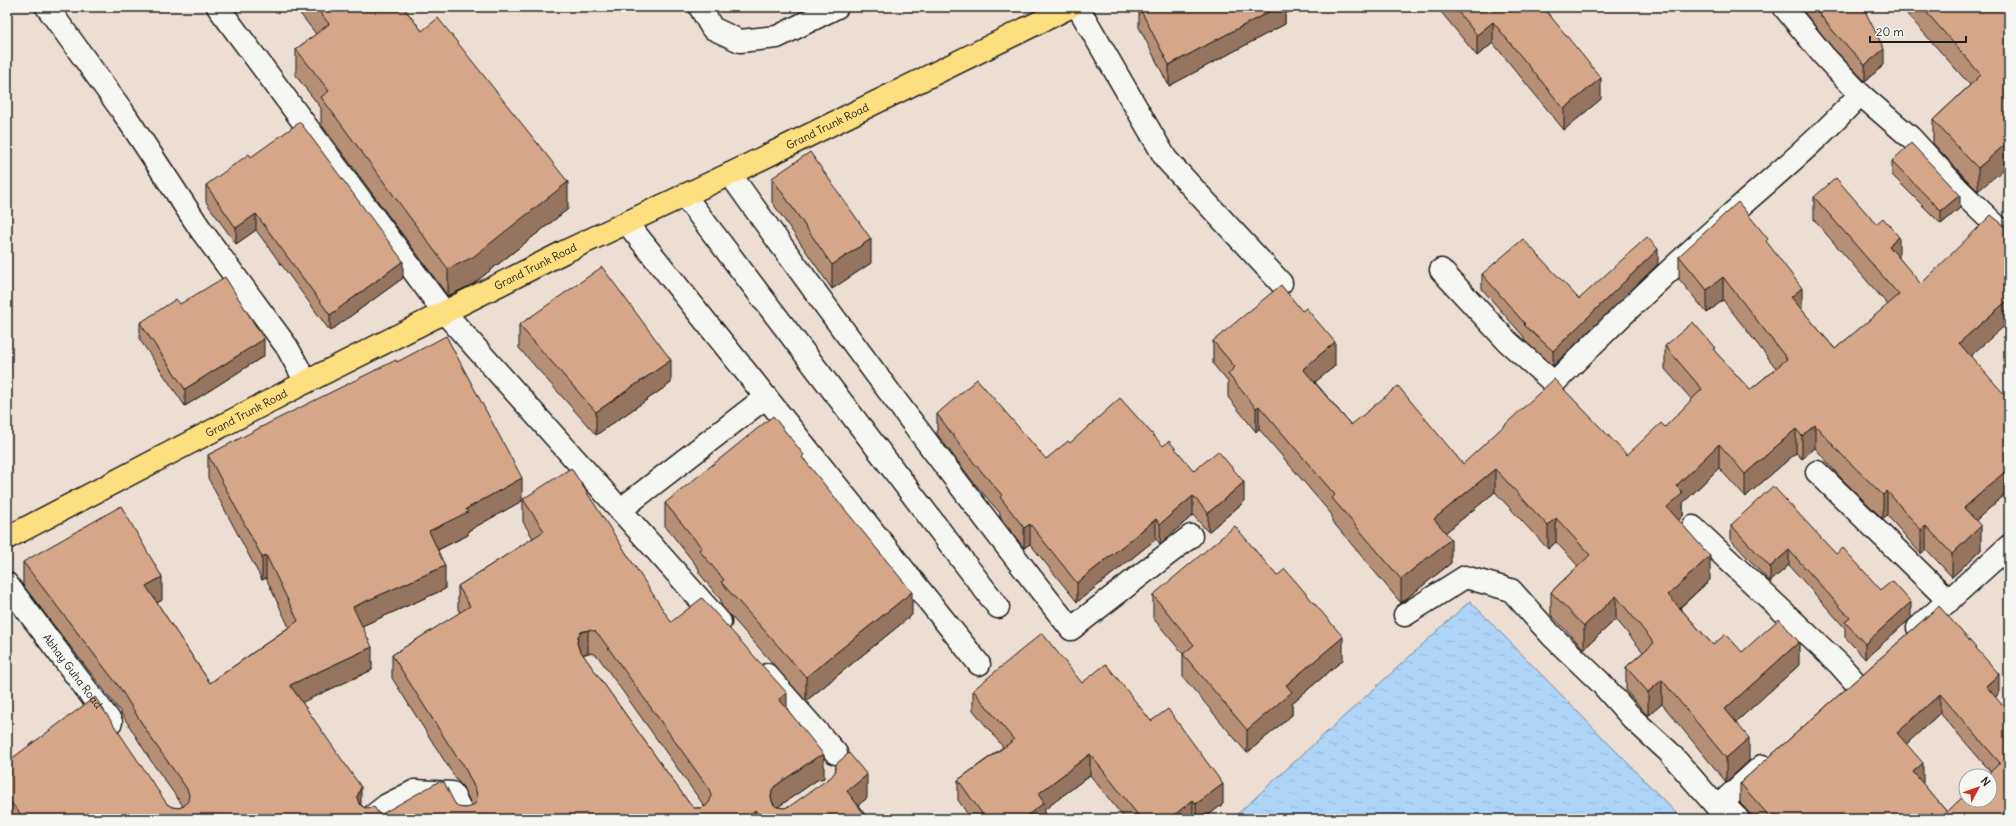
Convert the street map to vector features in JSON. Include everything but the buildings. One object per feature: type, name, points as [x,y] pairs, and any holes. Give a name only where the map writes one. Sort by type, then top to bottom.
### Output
[{"type":"main road","name":"Grand Trunk Road","points":[[7,538],[306,382],[444,312],[627,222],[730,174],[1070,7]]},
{"type":"street","points":[[47,7],[122,112],[200,230],[287,347],[306,382]]},
{"type":"street","points":[[218,7],[444,312],[731,634]]},
{"type":"street","points":[[700,7],[712,28],[740,41],[777,37],[837,7]]},
{"type":"street","points":[[1078,7],[1166,159],[1281,283]]},
{"type":"street","points":[[1784,7],[1804,33],[1860,94],[1910,136],[1959,190],[2009,238]]},
{"type":"street","points":[[1538,399],[1595,341],[1727,218],[1836,121],[1860,94]]},
{"type":"street","points":[[730,174],[783,249],[1071,629],[1191,536]]},
{"type":"street","points":[[684,195],[998,607]]},
{"type":"street","points":[[627,222],[979,664]]},
{"type":"street","points":[[1441,270],[1508,342],[1554,383]]},
{"type":"street","points":[[620,510],[766,397]]},
{"type":"street","points":[[1817,472],[1949,601]]},
{"type":"street","points":[[1693,527],[1839,664],[1855,682]]},
{"type":"street","points":[[1902,643],[2009,546]]},
{"type":"street","points":[[1405,615],[1465,577],[1511,590],[1552,636],[1600,682],[1633,719],[1669,752],[1718,806],[1728,809],[1738,819]]},
{"type":"street","name":"Abhay Guha Road","points":[[7,584],[110,719],[121,738]]},
{"type":"street","points":[[752,658],[836,753]]},
{"type":"street","points":[[1838,698],[1873,667]]},
{"type":"street","points":[[1718,806],[1775,755]]},
{"type":"street","points":[[369,819],[387,805],[415,791],[452,793],[465,819]]},
{"type":"water","points":[[1470,601],[1682,819],[1232,819]]}]
